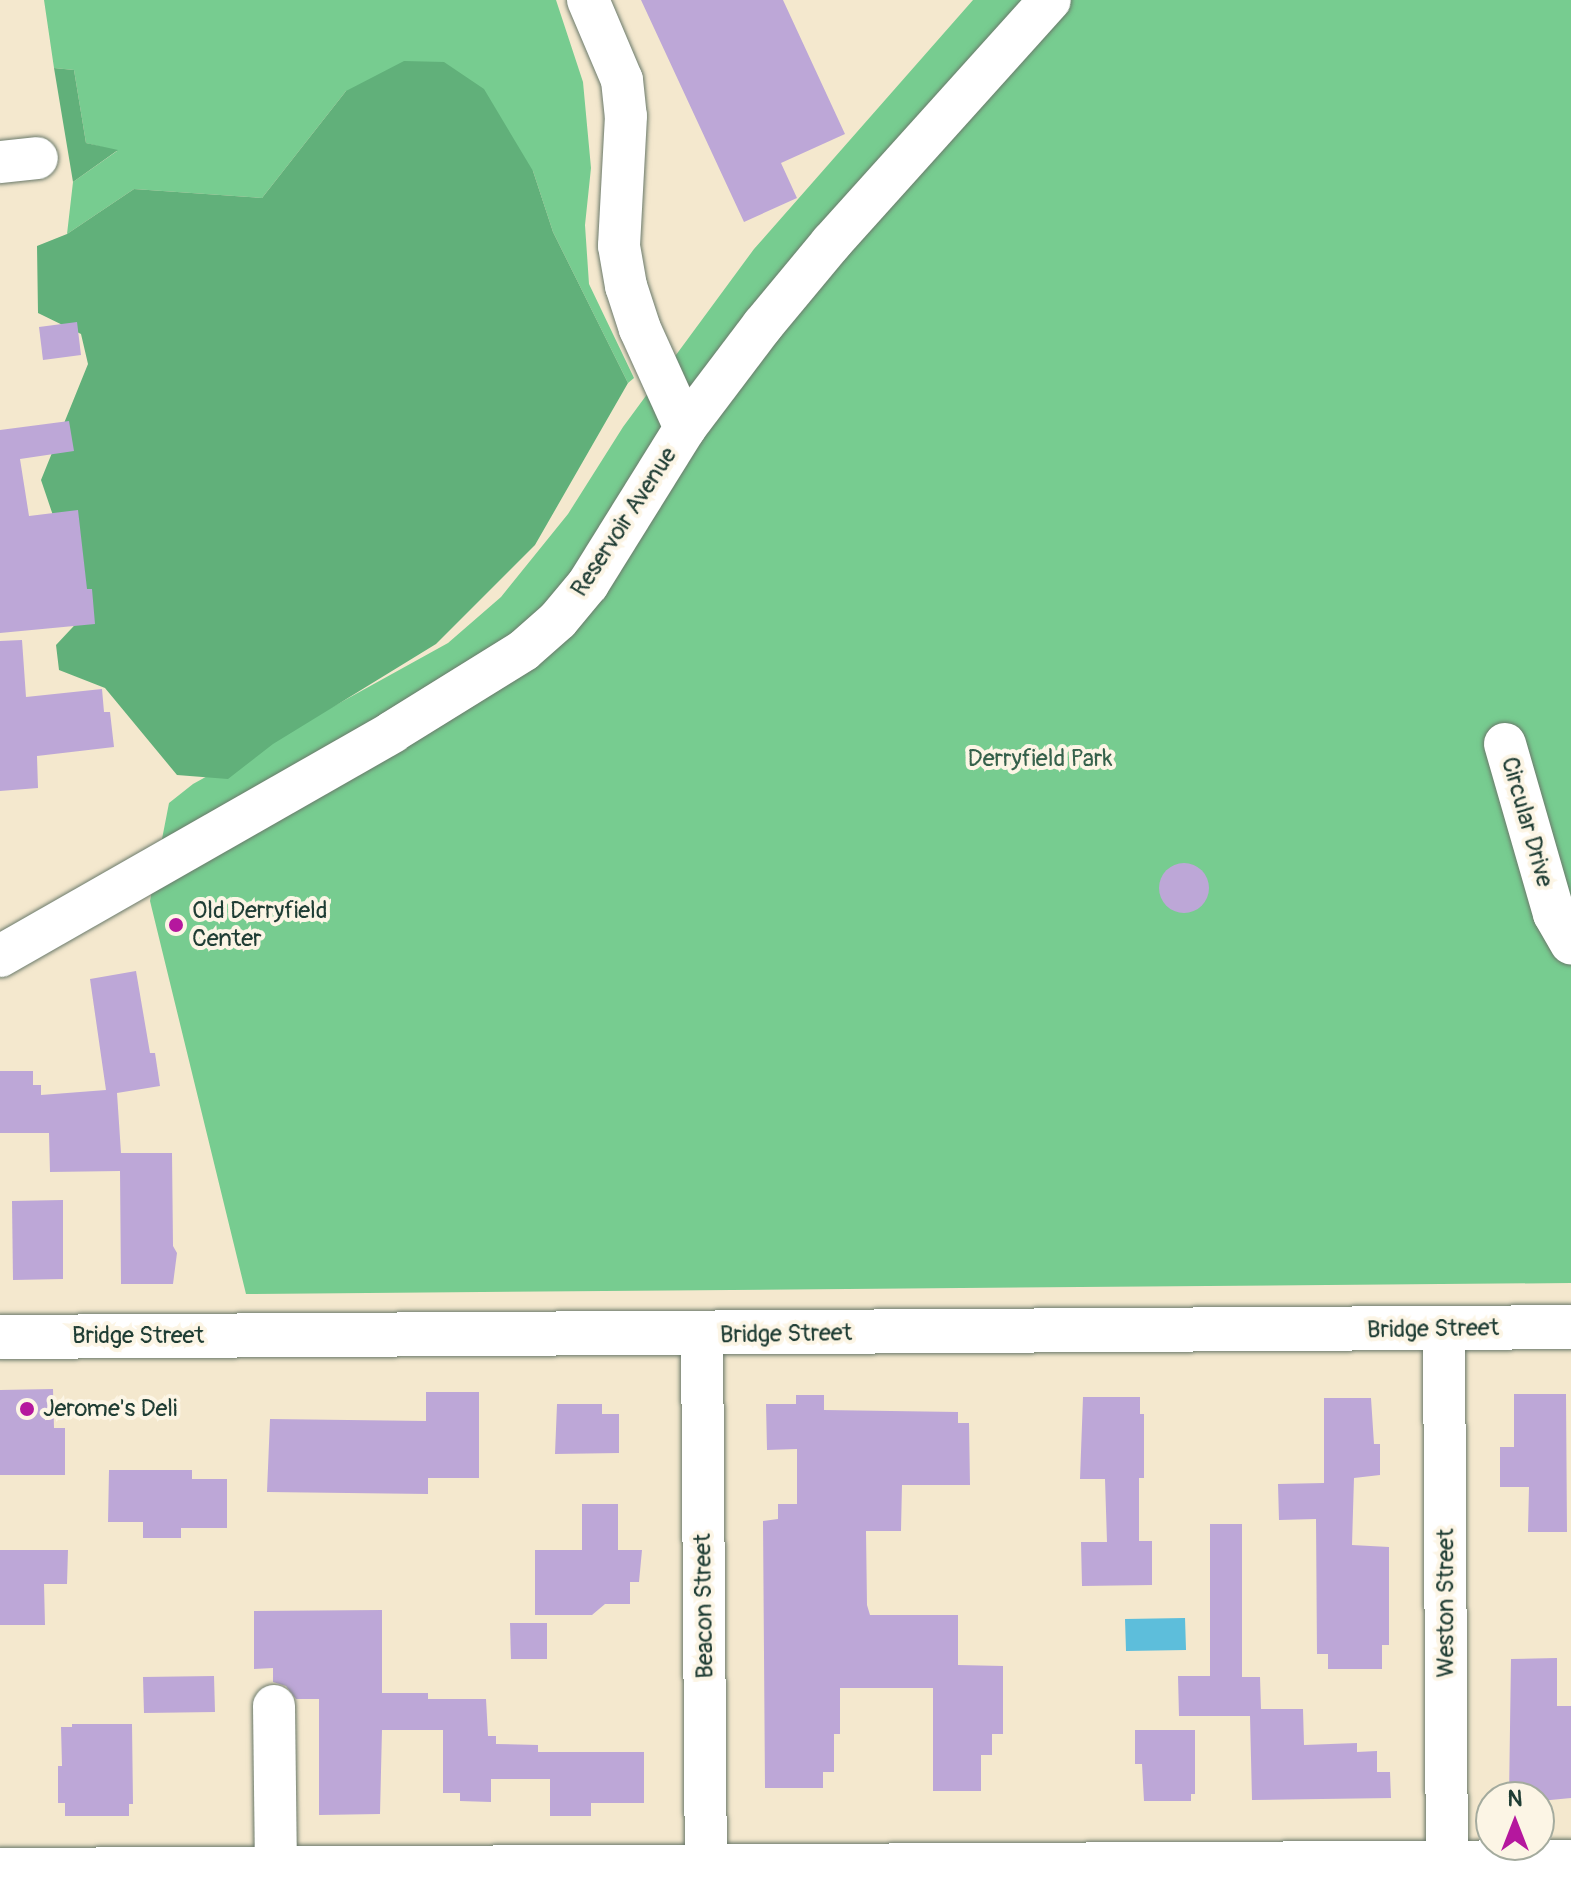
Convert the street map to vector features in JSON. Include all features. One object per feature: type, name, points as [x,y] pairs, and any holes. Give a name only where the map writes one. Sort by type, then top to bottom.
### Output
[{"type":"main road","name":"Bridge Street","points":[[0,1337],[702,1335],[1571,1327]]},
{"type":"street","points":[[588,0],[622,80],[626,116],[619,246],[626,286],[640,329],[685,428]]},
{"type":"street","name":"Reservoir Avenue","points":[[0,956],[392,732],[524,650],[558,620],[588,584],[685,428],[831,243],[1050,0]]},
{"type":"street","name":"Circular Drive","points":[[1505,744],[1554,914],[1571,943]]},
{"type":"street","name":"Weston Street","points":[[1444,1329],[1447,1870]]},
{"type":"street","name":"Beacon Street","points":[[702,1335],[706,1871]]},
{"type":"street","points":[[274,1706],[276,1865]]},
{"type":"street","points":[[0,1869],[276,1865],[706,1871],[1447,1870],[1571,1861]]},
{"type":"green space","points":[[44,0],[556,0],[583,82],[591,168],[585,225],[589,284],[634,378],[628,383],[553,232],[533,171],[346,91],[262,198],[134,189],[67,234],[73,182],[117,151],[86,143],[74,70],[54,68]]},
{"type":"green space","name":"Derryfield Park","points":[[973,0],[1571,0],[1571,1283],[246,1294],[150,901],[169,803],[193,784],[448,643],[501,597],[568,514],[623,427],[754,249]]},
{"type":"green space","points":[[404,61],[444,62],[484,89],[533,171],[553,232],[628,383],[535,545],[436,644],[273,744],[228,779],[177,775],[105,688],[59,670],[56,645],[86,613],[41,480],[88,364],[81,334],[38,313],[37,246],[67,234],[134,189],[262,198],[346,91]]},
{"type":"green space","points":[[54,68],[74,70],[86,143],[118,150],[73,182]]},
{"type":"water","points":[[1185,1618],[1186,1650],[1126,1651],[1125,1619]]},
{"type":"building","points":[[641,0],[783,0],[845,134],[781,163],[797,198],[744,222]]},
{"type":"building","points":[[77,322],[81,355],[43,360],[39,327]]},
{"type":"building","points":[[69,421],[74,451],[20,459],[29,516],[78,510],[87,589],[92,589],[95,624],[0,633],[0,430]]},
{"type":"building","points":[[22,640],[26,697],[102,689],[104,712],[110,712],[114,747],[37,756],[38,788],[0,791],[0,641]]},
{"type":"building","points":[[1184,863],[1202,870],[1209,888],[1202,906],[1184,913],[1166,906],[1159,888],[1166,870]]},
{"type":"building","points":[[136,971],[150,1053],[155,1053],[160,1086],[117,1093],[121,1153],[172,1153],[173,1246],[177,1253],[173,1284],[121,1284],[120,1171],[50,1172],[49,1133],[0,1133],[0,1071],[33,1071],[33,1085],[41,1085],[41,1095],[106,1090],[90,979]]},
{"type":"building","points":[[63,1200],[63,1279],[13,1280],[12,1201]]},
{"type":"building","name":"Jerome's Deli","points":[[53,1389],[54,1428],[65,1428],[65,1475],[0,1475],[0,1390]]},
{"type":"building","points":[[426,1392],[479,1392],[479,1478],[428,1478],[428,1494],[267,1492],[270,1419],[426,1421]]},
{"type":"building","points":[[1514,1394],[1566,1394],[1567,1532],[1528,1532],[1529,1487],[1500,1487],[1500,1447],[1514,1447]]},
{"type":"building","points":[[796,1395],[824,1395],[824,1410],[958,1412],[958,1423],[969,1423],[970,1485],[902,1485],[901,1531],[866,1531],[867,1605],[870,1615],[958,1615],[958,1665],[1003,1666],[1003,1734],[992,1734],[992,1755],[981,1755],[981,1791],[933,1791],[933,1688],[840,1688],[840,1734],[834,1734],[834,1772],[823,1772],[823,1788],[765,1788],[763,1521],[778,1519],[778,1504],[797,1504],[797,1449],[767,1450],[766,1404],[796,1404]]},
{"type":"building","points":[[1083,1397],[1140,1397],[1140,1414],[1144,1414],[1144,1478],[1139,1478],[1139,1541],[1152,1541],[1152,1585],[1082,1586],[1081,1542],[1107,1542],[1105,1479],[1080,1479]]},
{"type":"building","points":[[1324,1398],[1371,1398],[1374,1444],[1380,1444],[1380,1475],[1354,1478],[1352,1545],[1389,1547],[1389,1645],[1382,1645],[1382,1669],[1328,1669],[1328,1654],[1317,1654],[1316,1519],[1279,1520],[1278,1484],[1324,1483]]},
{"type":"building","points":[[557,1404],[602,1404],[602,1414],[619,1414],[619,1453],[555,1454]]},
{"type":"building","points":[[109,1470],[192,1470],[192,1479],[227,1479],[227,1528],[181,1528],[181,1538],[143,1538],[143,1522],[108,1522]]},
{"type":"building","points":[[582,1504],[618,1504],[618,1550],[642,1550],[639,1582],[630,1582],[630,1604],[605,1604],[592,1615],[535,1615],[535,1550],[582,1550]]},
{"type":"building","points":[[1210,1524],[1242,1524],[1242,1677],[1260,1677],[1261,1709],[1303,1709],[1304,1745],[1357,1743],[1357,1752],[1377,1751],[1377,1772],[1390,1772],[1391,1798],[1252,1800],[1250,1716],[1179,1716],[1178,1676],[1210,1676]]},
{"type":"building","points":[[0,1550],[68,1550],[67,1584],[44,1584],[45,1625],[0,1625]]},
{"type":"building","points":[[382,1610],[382,1693],[428,1693],[428,1699],[486,1699],[488,1736],[496,1736],[496,1744],[538,1745],[538,1752],[644,1752],[644,1803],[591,1803],[591,1816],[550,1816],[550,1779],[491,1779],[491,1802],[460,1801],[460,1793],[443,1793],[443,1730],[382,1730],[380,1814],[319,1815],[319,1699],[296,1699],[286,1686],[273,1682],[273,1668],[254,1669],[254,1611]]},
{"type":"building","points":[[510,1623],[547,1623],[547,1659],[511,1659]]},
{"type":"building","points":[[1557,1658],[1557,1706],[1571,1706],[1571,1798],[1555,1800],[1555,1781],[1509,1781],[1511,1659]]},
{"type":"building","points":[[214,1676],[215,1712],[144,1713],[143,1677]]},
{"type":"building","points":[[72,1724],[132,1724],[133,1804],[129,1804],[129,1816],[65,1816],[65,1803],[58,1803],[58,1766],[62,1766],[61,1727],[72,1727]]},
{"type":"building","points":[[1135,1730],[1195,1730],[1195,1794],[1191,1794],[1191,1801],[1144,1801],[1142,1764],[1135,1764]]},
{"type":"place","name":"Old Derryfield Center","points":[[176,925]]},
{"type":"place","name":"Jerome's Deli","points":[[27,1409]]}]
